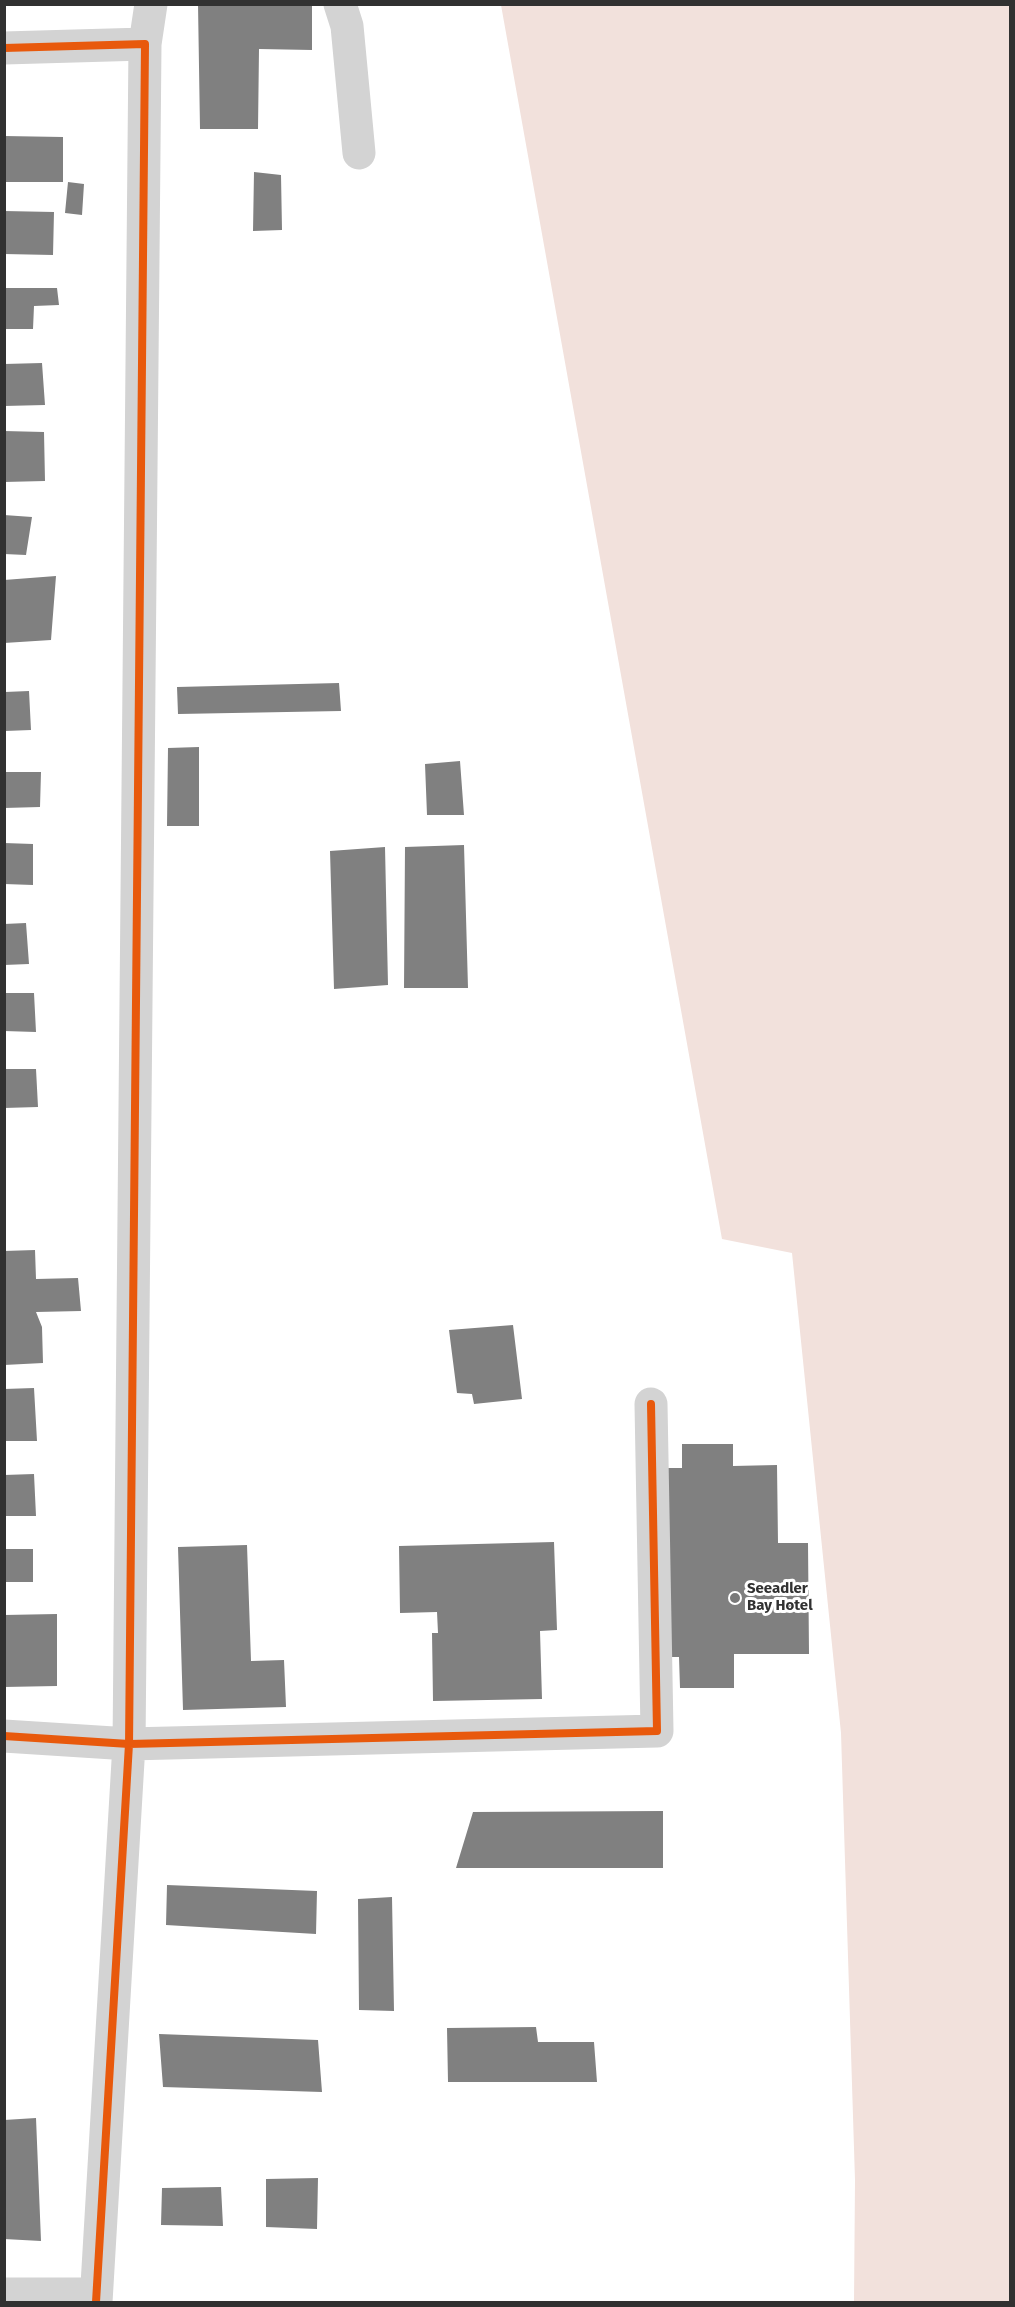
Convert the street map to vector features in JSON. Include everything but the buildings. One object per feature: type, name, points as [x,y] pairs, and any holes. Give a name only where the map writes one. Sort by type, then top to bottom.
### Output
[{"type":"street","points":[[4,2294],[96,2299],[129,1744],[145,44],[152,4]]},
{"type":"street","points":[[340,4],[347,26],[359,153]]},
{"type":"street","points":[[4,48],[145,44]]},
{"type":"street","points":[[4,1736],[129,1744],[657,1731],[651,1404]]},
{"type":"shaded area","points":[[501,5],[1010,5],[1010,2302],[854,2302],[855,2180],[841,1733],[792,1253],[722,1239]]},
{"type":"cycle path","points":[[4,48],[145,44],[129,1744],[96,2302]]},
{"type":"cycle path","points":[[4,1736],[129,1744],[657,1731],[651,1404]]},
{"type":"place","name":"Seeadler Bay Hotel","points":[[735,1598]]}]
